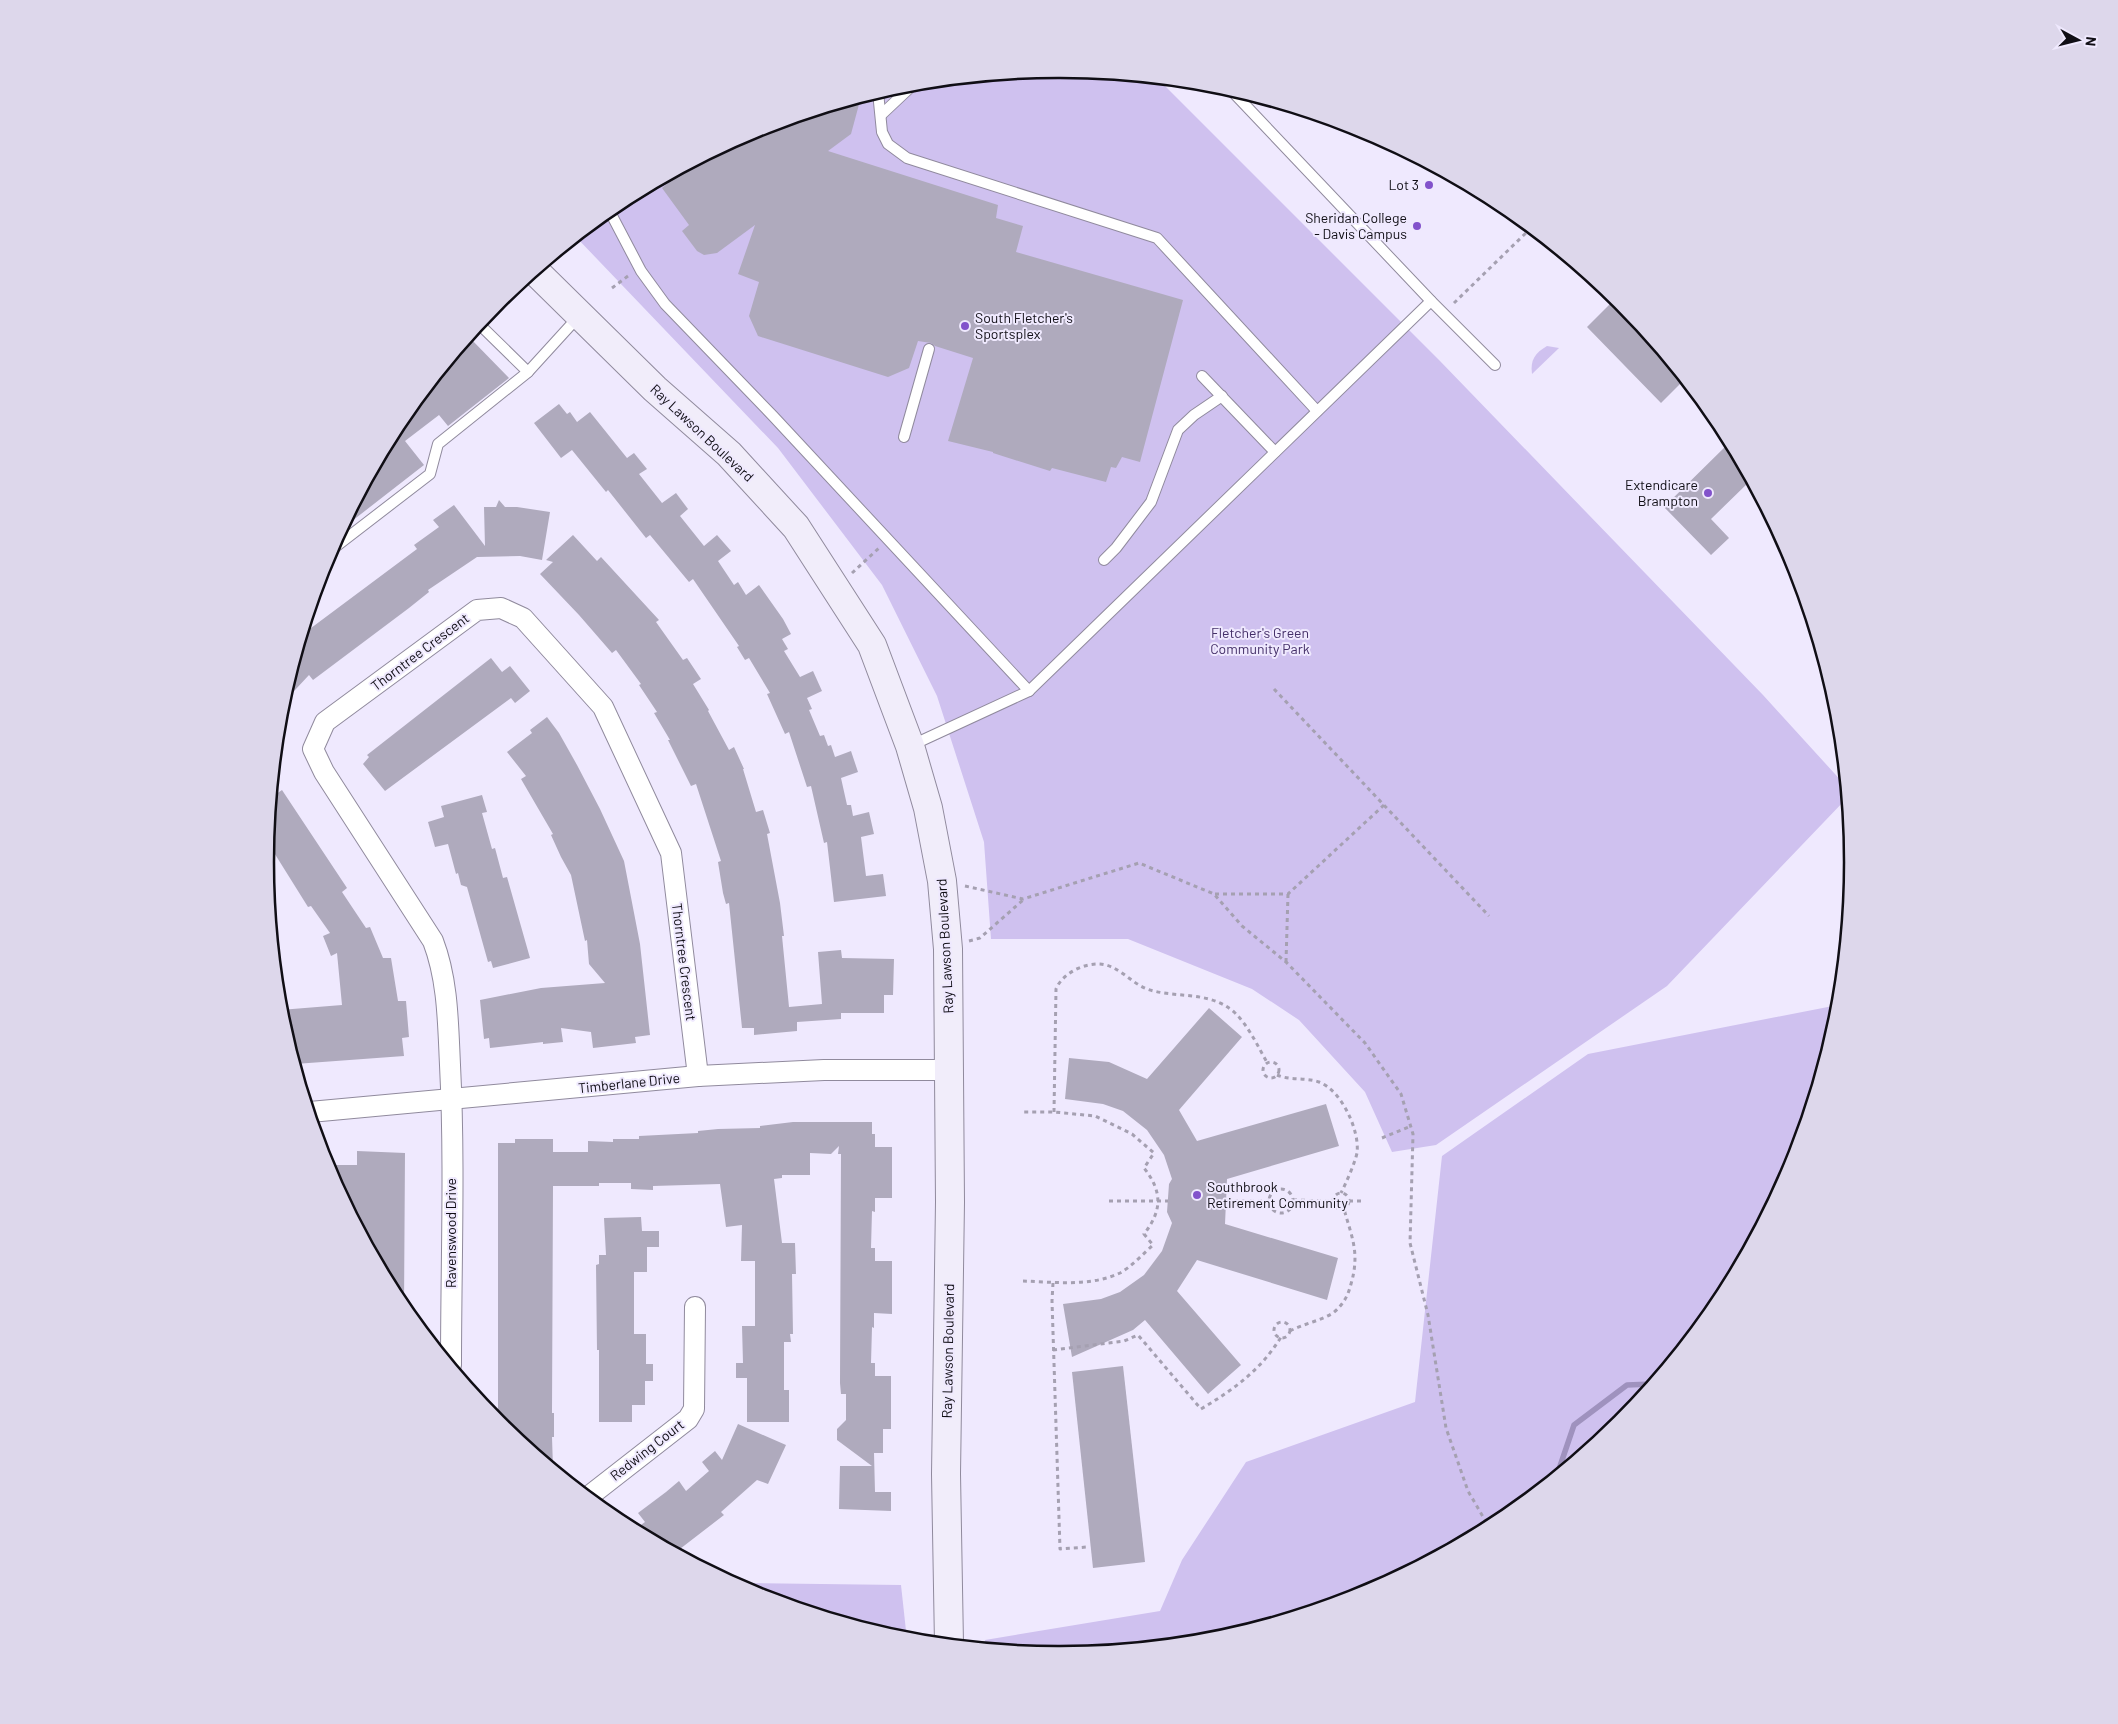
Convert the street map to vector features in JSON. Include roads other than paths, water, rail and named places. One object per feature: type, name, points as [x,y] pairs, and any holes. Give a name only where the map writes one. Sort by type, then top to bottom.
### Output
[{"type":"street","name":"Ray Lawson Boulevard","points":[[539,275],[655,389],[729,454],[796,528],[872,645],[910,746],[928,808],[942,881],[948,949],[950,1202],[946,1474],[949,1639]]},
{"type":"street","name":"Thorntree Crescent","points":[[452,1100],[448,1027],[441,963],[433,941],[324,772],[313,748],[325,722],[476,610],[501,608],[523,618],[603,707],[671,853],[698,1076]]},
{"type":"street","name":"Timberlane Drive","points":[[315,1112],[698,1076],[824,1070],[950,1070]]},
{"type":"street","name":"Ravenswood Drive","points":[[451,1357],[452,1100]]},
{"type":"street","name":"Redwing Court","points":[[593,1493],[688,1419],[694,1409],[696,1307]]},
{"type":"lane","points":[[880,115],[903,94]]},
{"type":"lane","points":[[879,99],[882,132],[888,144],[907,158],[1157,238],[1317,411]]},
{"type":"lane","points":[[1240,99],[1431,301],[1495,364]]},
{"type":"lane","points":[[613,217],[641,271],[665,304],[773,416],[1029,691]]},
{"type":"lane","points":[[910,746],[1029,691],[1431,301]]},
{"type":"lane","points":[[344,541],[430,474],[438,444],[528,372],[580,315]]},
{"type":"lane","points":[[484,329],[528,372]]},
{"type":"lane","points":[[904,437],[929,349]]},
{"type":"lane","points":[[1202,376],[1275,452]]},
{"type":"lane","points":[[1104,560],[1116,548],[1151,502],[1178,430],[1194,415],[1222,396]]},
{"type":"waterway","points":[[1560,1465],[1574,1425],[1627,1385],[1644,1384]]},
{"type":"place","name":"Lot 3","points":[[1429,185]]},
{"type":"place","name":"Sheridan College - Davis Campus","points":[[1417,226]]},
{"type":"place","name":"South Fletcher's Sportsplex","points":[[965,326]]},
{"type":"place","name":"Extendicare Brampton","points":[[1708,493]]},
{"type":"place","name":"Southbrook Retirement Community","points":[[1197,1195]]},
{"type":"park label","name":"Fletcher's Green Community Park","points":[[1260,642]]}]
